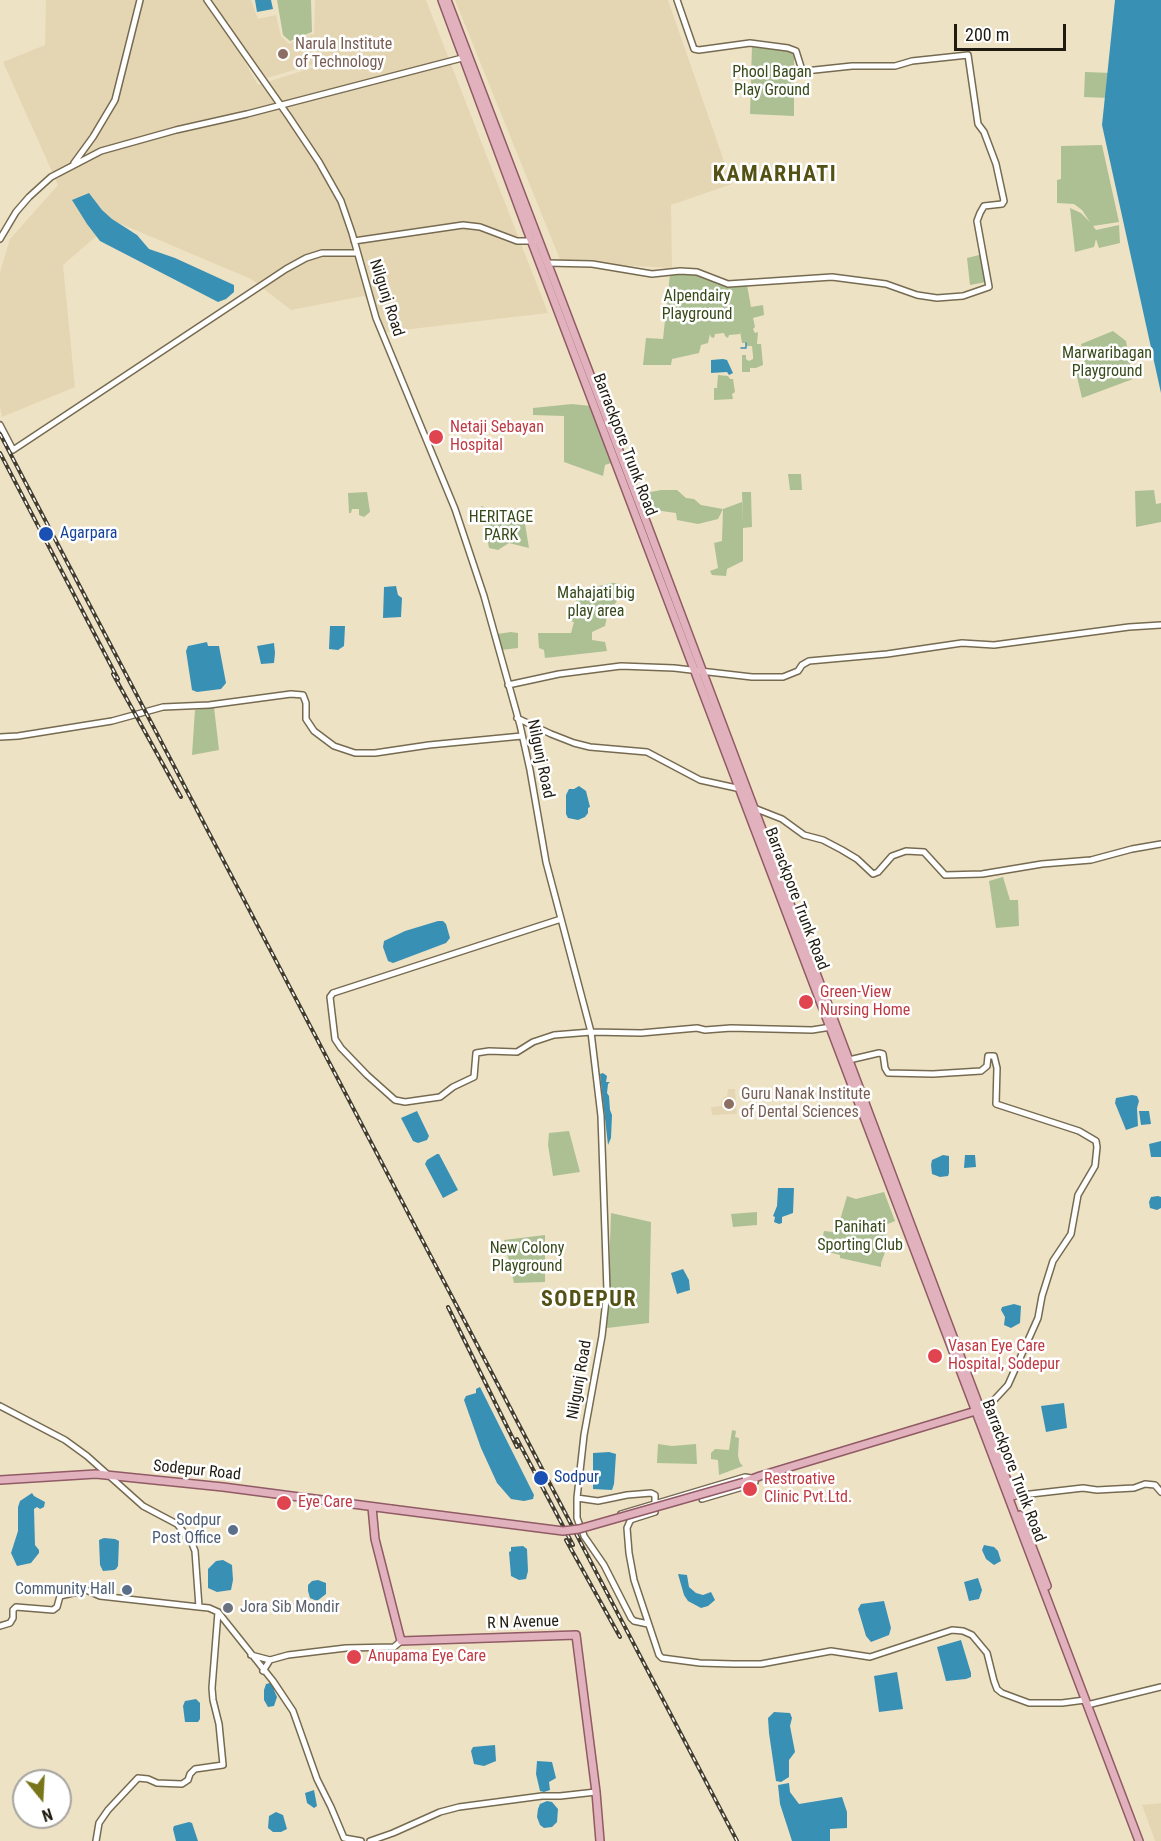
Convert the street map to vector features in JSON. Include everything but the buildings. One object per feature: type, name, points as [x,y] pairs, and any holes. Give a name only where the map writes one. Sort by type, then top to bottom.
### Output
[{"type":"main road","name":"Barrackpore Trunk Road","points":[[442,0],[466,57]]},
{"type":"main road","name":"Barrackpore Trunk Road","points":[[447,0],[535,241],[1013,1496],[1088,1703]]},
{"type":"main road","name":"Barrackpore Trunk Road","points":[[535,241],[547,263],[591,389]]},
{"type":"main road","name":"Barrackpore Trunk Road","points":[[743,789],[754,808],[833,1027],[849,1060],[1141,1841]]},
{"type":"main road","name":"Sodepur Road","points":[[0,1478],[52,1474],[54,1476],[108,1475],[223,1486],[562,1531],[579,1529],[750,1481],[980,1411]]},
{"type":"main road","points":[[372,1507],[375,1539],[401,1641]]},
{"type":"main road","name":"R N Avenue","points":[[401,1641],[576,1635],[600,1841]]},
{"type":"street","points":[[73,165],[115,100],[140,0]]},
{"type":"street","name":"Nilgunj Road","points":[[207,0],[319,162],[341,201],[376,318],[455,509],[484,596],[518,718],[530,770],[546,862],[591,1032],[601,1116],[607,1290],[602,1336],[584,1435],[577,1498],[577,1518],[580,1526]]},
{"type":"street","points":[[547,263],[592,264],[652,274],[697,272],[728,284],[832,277],[886,284],[917,295],[937,298],[963,296],[989,287],[977,221],[985,205],[1002,204],[1004,201],[996,164],[984,132],[978,124],[968,55],[912,61],[895,66],[852,66],[805,71],[801,67],[797,52],[788,48],[750,43],[694,49],[677,0]]},
{"type":"street","points":[[0,239],[8,224],[29,197],[51,177],[91,154],[114,146],[466,57]]},
{"type":"street","points":[[354,241],[463,225],[480,227],[516,241],[535,241]]},
{"type":"street","points":[[0,425],[13,450],[286,269],[306,258],[322,253],[357,253]]},
{"type":"street","points":[[508,685],[559,674],[621,666],[674,668],[752,677],[783,677],[798,671],[809,661],[887,654],[962,643],[994,645],[1129,627],[1161,625]]},
{"type":"street","points":[[0,737],[112,721],[163,707],[200,706],[291,694],[303,695],[306,703],[306,719],[314,731],[334,746],[355,753],[375,753],[522,736]]},
{"type":"street","points":[[518,718],[574,743],[591,747],[647,752],[700,780],[743,789]]},
{"type":"street","points":[[754,808],[782,819],[804,835],[823,840],[842,850],[857,859],[873,874],[878,872],[892,856],[906,851],[924,852],[945,875],[1091,860],[1161,844]]},
{"type":"street","points":[[561,919],[333,993],[330,997],[335,1039],[367,1075],[395,1100],[405,1102],[440,1097],[453,1087],[474,1077],[475,1055],[480,1052],[517,1052],[533,1042],[554,1035],[591,1032],[641,1033],[697,1028],[705,1030],[731,1028],[812,1030],[833,1027]]},
{"type":"street","points":[[849,1060],[879,1053],[883,1054],[888,1073],[933,1074],[981,1071],[987,1066],[988,1056],[994,1056],[997,1068],[996,1104],[1079,1131],[1096,1141],[1095,1166],[1078,1195],[1071,1234],[1059,1251],[1049,1272],[1038,1318],[1008,1385],[980,1411]]},
{"type":"street","points":[[0,1406],[65,1440],[87,1456],[143,1506],[177,1524],[191,1541],[195,1551],[200,1607]]},
{"type":"street","points":[[648,1624],[634,1621],[631,1618],[580,1526],[745,1478],[750,1481],[746,1486],[702,1499]]},
{"type":"street","points":[[1013,1496],[1083,1488],[1097,1490],[1134,1488],[1145,1484],[1155,1485],[1161,1492]]},
{"type":"street","points":[[577,1498],[598,1502],[627,1495],[651,1493],[655,1495],[655,1512],[630,1521],[627,1528],[628,1553],[648,1624],[659,1655],[663,1658],[700,1663],[761,1664],[831,1651],[870,1657],[952,1630],[963,1630],[972,1635],[987,1653],[997,1689],[1002,1693],[1029,1702],[1088,1703],[1161,1687]]},
{"type":"street","points":[[0,1626],[10,1623],[16,1607],[53,1610],[57,1607],[60,1596],[86,1590],[100,1596],[209,1608],[218,1612],[273,1681],[293,1711],[317,1779],[332,1807],[344,1838],[361,1841]]},
{"type":"street","points":[[96,1841],[99,1823],[138,1778],[157,1783],[186,1783],[195,1769],[223,1765],[220,1730],[212,1688],[218,1612]]},
{"type":"street","points":[[251,1655],[270,1660],[315,1651],[394,1647],[401,1641]]},
{"type":"street","points":[[263,1671],[270,1660]]},
{"type":"street","points":[[370,1841],[440,1812],[459,1807],[542,1796],[596,1792]]},
{"type":"shaded area","points":[[46,0],[251,0],[258,19],[276,15],[281,36],[289,44],[301,37],[314,35],[315,0],[426,0],[548,313],[386,332],[364,296],[291,310],[251,279],[114,221],[63,265],[75,387],[2,417],[0,407],[0,272],[10,239],[58,185],[3,62],[45,45]],"holes":[[[232,21],[228,25],[267,78],[314,64],[314,67],[258,85],[224,25]]]},
{"type":"shaded area","points":[[455,0],[668,0],[732,184],[671,205],[672,268],[561,262]]},
{"type":"shaded area","name":"Guru Nanak Institute of Dental Sciences","points":[[728,1089],[735,1089],[737,1114],[712,1115],[711,1107],[721,1106]]},
{"type":"shaded area","points":[[1161,1803],[1161,1841],[1155,1841],[1142,1805]]},
{"type":"green space","points":[[277,0],[311,0],[312,32],[290,41],[283,35]]},
{"type":"green space","name":"Phool Bagan Play Ground","points":[[752,45],[794,51],[794,116],[750,114]]},
{"type":"green space","points":[[1085,72],[1112,73],[1110,98],[1084,97]]},
{"type":"green space","points":[[1102,145],[1119,222],[1093,226],[1096,230],[1119,225],[1120,243],[1099,248],[1096,239],[1094,247],[1075,252],[1070,208],[1081,213],[1090,222],[1082,210],[1074,204],[1057,203],[1057,180],[1061,179],[1061,146]]},
{"type":"green space","points":[[983,254],[986,282],[970,285],[967,258]]},
{"type":"green space","name":"Alpendairy Playground","points":[[699,273],[715,280],[747,285],[751,307],[763,305],[764,315],[753,318],[755,327],[753,329],[755,333],[758,332],[757,344],[761,344],[763,365],[750,368],[750,372],[742,372],[742,355],[746,355],[749,361],[753,359],[753,356],[752,346],[742,343],[740,331],[740,334],[729,335],[728,338],[724,333],[715,334],[714,338],[710,334],[708,343],[701,345],[699,353],[672,359],[671,365],[643,365],[646,338],[663,339],[670,274]]},
{"type":"green space","name":"Marwaribagan Playground","points":[[1113,331],[1126,341],[1133,379],[1082,398],[1075,368],[1085,364],[1081,344]]},
{"type":"green space","points":[[718,375],[733,379],[735,392],[732,394],[733,399],[714,400],[714,388],[717,388]]},
{"type":"green space","points":[[572,404],[591,406],[614,462],[605,465],[603,476],[564,462],[564,416],[533,415],[533,408]]},
{"type":"green space","points":[[788,474],[801,474],[802,490],[790,490]]},
{"type":"green space","points":[[677,490],[686,498],[694,499],[701,505],[723,509],[718,519],[698,524],[677,520],[676,513],[654,510],[646,493]]},
{"type":"green space","points":[[1154,490],[1156,504],[1161,503],[1161,522],[1136,527],[1135,491]]},
{"type":"green space","points":[[367,492],[370,512],[364,517],[359,515],[359,509],[352,509],[349,513],[348,493]]},
{"type":"green space","points":[[742,492],[751,492],[752,527],[743,528],[743,561],[727,569],[726,576],[712,575],[710,571],[718,568],[714,543],[722,541],[723,509],[742,502],[743,523]]},
{"type":"green space","name":"HERITAGE PARK","points":[[481,506],[494,510],[523,512],[529,548],[509,543],[498,550],[489,548]]},
{"type":"green space","name":"Mahajati big play area","points":[[618,583],[624,589],[607,617],[605,626],[592,632],[592,640],[605,642],[607,651],[545,658],[544,650],[539,648],[538,633],[571,633],[574,622],[569,621],[572,610],[577,609],[579,602],[576,601],[574,592]]},
{"type":"green space","points":[[518,633],[518,648],[501,650],[497,634]]},
{"type":"green space","points":[[214,707],[219,750],[192,755],[195,710]]},
{"type":"green space","points":[[1003,877],[1010,900],[1018,900],[1019,926],[996,928],[989,881]]},
{"type":"green space","points":[[569,1131],[580,1172],[553,1176],[548,1145],[549,1133]]},
{"type":"green space","name":"Panihati Sporting Club","points":[[884,1192],[895,1221],[883,1226],[889,1242],[881,1267],[840,1258],[840,1255],[820,1250],[824,1231],[833,1232],[834,1226],[838,1227],[847,1196],[856,1199]]},
{"type":"green space","points":[[757,1212],[757,1225],[733,1227],[731,1214]]},
{"type":"green space","points":[[611,1213],[651,1222],[649,1323],[607,1328]]},
{"type":"green space","name":"New Colony Playground","points":[[545,1235],[545,1282],[514,1283],[504,1240]]},
{"type":"green space","points":[[732,1430],[736,1431],[735,1437],[739,1438],[738,1456],[743,1466],[719,1475],[718,1460],[711,1459],[711,1453],[715,1449],[729,1450]]},
{"type":"green space","points":[[658,1444],[672,1446],[696,1444],[697,1464],[657,1463]]},
{"type":"water","points":[[255,0],[271,0],[273,9],[257,12]]},
{"type":"water","points":[[1115,0],[1161,0],[1161,393],[1102,125]]},
{"type":"water","points":[[89,193],[102,210],[137,235],[149,249],[175,258],[234,285],[234,292],[218,302],[100,241],[72,200]]},
{"type":"water","points":[[711,360],[727,360],[733,373],[729,375],[727,372],[711,373]]},
{"type":"water","points":[[396,586],[398,595],[402,598],[401,617],[383,618],[384,587]]},
{"type":"water","points":[[330,626],[345,626],[344,646],[338,650],[329,649]]},
{"type":"water","points":[[207,642],[208,646],[219,646],[226,683],[221,689],[197,692],[192,690],[186,651],[188,646]]},
{"type":"water","points":[[274,643],[274,663],[261,664],[257,646]]},
{"type":"water","points":[[579,786],[586,791],[590,807],[585,817],[578,820],[568,818],[566,814],[566,795],[569,789]]},
{"type":"water","points":[[438,921],[446,924],[450,938],[446,943],[393,963],[388,961],[383,947],[384,941],[405,931]]},
{"type":"water","points":[[600,1074],[607,1076],[606,1082],[610,1082],[607,1093],[612,1115],[611,1138],[608,1145]]},
{"type":"water","points":[[1137,1096],[1139,1101],[1138,1126],[1126,1130],[1115,1103],[1116,1098]]},
{"type":"water","points":[[417,1111],[429,1136],[427,1140],[418,1143],[413,1141],[401,1118]]},
{"type":"water","points":[[1139,1111],[1149,1111],[1151,1124],[1141,1125]]},
{"type":"water","points":[[1161,1141],[1161,1157],[1151,1157],[1149,1144]]},
{"type":"water","points":[[437,1154],[458,1190],[443,1198],[425,1164]]},
{"type":"water","points":[[943,1155],[949,1156],[949,1173],[948,1176],[940,1177],[932,1174],[931,1165],[932,1160]]},
{"type":"water","points":[[965,1155],[975,1155],[976,1167],[964,1168]]},
{"type":"water","points":[[778,1188],[794,1188],[793,1213],[782,1217],[782,1223],[779,1224],[774,1222],[775,1217],[773,1216],[777,1206]]},
{"type":"water","points":[[1151,1197],[1161,1197],[1161,1208],[1157,1210],[1150,1208]]},
{"type":"water","points":[[683,1269],[689,1280],[690,1290],[677,1294],[671,1273]]},
{"type":"water","points":[[1014,1304],[1021,1306],[1020,1323],[1011,1328],[1004,1325],[1005,1317],[1001,1310],[1002,1307]]},
{"type":"water","points":[[480,1387],[534,1495],[533,1499],[524,1501],[511,1499],[497,1483],[481,1448],[464,1400],[466,1396],[476,1393],[476,1389]]},
{"type":"water","points":[[1064,1403],[1067,1428],[1046,1432],[1041,1406]]},
{"type":"water","points":[[593,1453],[616,1454],[612,1490],[593,1489]]},
{"type":"water","points":[[32,1493],[45,1502],[44,1507],[34,1509],[35,1545],[39,1553],[31,1563],[17,1566],[11,1553],[18,1531],[18,1507],[20,1501]]},
{"type":"water","points":[[104,1538],[119,1541],[118,1566],[114,1570],[103,1571],[100,1565],[99,1540]]},
{"type":"water","points":[[984,1545],[994,1547],[1001,1561],[994,1565],[986,1559],[982,1550]]},
{"type":"water","points":[[523,1546],[527,1549],[528,1571],[526,1579],[519,1580],[511,1576],[509,1552],[511,1547]]},
{"type":"water","points":[[223,1560],[232,1565],[233,1580],[231,1590],[217,1592],[208,1588],[208,1569],[216,1561]]},
{"type":"water","points":[[678,1574],[687,1575],[689,1587],[696,1593],[703,1595],[711,1592],[715,1600],[701,1608],[688,1601]]},
{"type":"water","points":[[978,1578],[982,1590],[979,1599],[969,1601],[964,1582]]},
{"type":"water","points":[[318,1580],[326,1583],[326,1594],[317,1601],[310,1598],[308,1585]]},
{"type":"water","points":[[884,1601],[891,1628],[889,1635],[871,1642],[866,1636],[858,1609],[861,1604]]},
{"type":"water","points":[[961,1640],[971,1677],[946,1681],[937,1647]]},
{"type":"water","points":[[897,1672],[903,1709],[879,1712],[874,1676]]},
{"type":"water","points":[[270,1683],[275,1686],[277,1697],[274,1706],[268,1707],[264,1700],[264,1690],[266,1684]]},
{"type":"water","points":[[196,1699],[200,1703],[200,1719],[198,1722],[185,1722],[183,1706],[185,1701]]},
{"type":"water","points":[[774,1712],[790,1713],[792,1718],[790,1726],[795,1752],[789,1760],[789,1777],[781,1782],[776,1781],[769,1733],[768,1718]]},
{"type":"water","points":[[495,1745],[496,1761],[484,1766],[474,1764],[471,1751],[473,1747]]},
{"type":"water","points":[[537,1761],[552,1762],[556,1778],[549,1782],[550,1790],[544,1792],[540,1791],[536,1774]]},
{"type":"water","points":[[789,1783],[790,1792],[799,1804],[842,1797],[847,1812],[847,1828],[830,1829],[830,1841],[792,1841],[780,1804],[778,1785]]},
{"type":"water","points":[[314,1790],[317,1806],[314,1808],[307,1803],[305,1793]]},
{"type":"water","points":[[547,1801],[552,1802],[558,1809],[557,1822],[552,1827],[544,1828],[537,1817],[540,1804]]},
{"type":"water","points":[[276,1812],[283,1815],[287,1829],[281,1832],[273,1832],[268,1828],[269,1816]]},
{"type":"water","points":[[192,1823],[198,1841],[176,1841],[174,1826]]},
{"type":"waterway","points":[[741,348],[746,348],[746,343]]},
{"type":"railway","points":[[0,434],[737,1841]]},
{"type":"railway","points":[[0,453],[118,679]]},
{"type":"railway","points":[[113,674],[181,797]]},
{"type":"railway","points":[[448,1307],[517,1447]]},
{"type":"railway","points":[[517,1439],[573,1545]]},
{"type":"railway","points":[[566,1540],[620,1637]]},
{"type":"place","name":"Narula Institute of Technology","points":[[283,54]]},
{"type":"place","name":"Netaji Sebayan Hospital","points":[[436,437]]},
{"type":"place","name":"Agarpara","points":[[46,534]]},
{"type":"place","name":"Green-View Nursing Home","points":[[806,1002]]},
{"type":"place","name":"Guru Nanak Institute of Dental Sciences","points":[[729,1104]]},
{"type":"place","name":"Vasan Eye Care Hospital, Sodepur","points":[[935,1356]]},
{"type":"place","name":"Sodpur","points":[[541,1478]]},
{"type":"place","name":"Restroative Clinic Pvt.Ltd.","points":[[750,1489]]},
{"type":"place","name":"Eye Care","points":[[284,1503]]},
{"type":"place","name":"Sodpur Post Office","points":[[233,1530]]},
{"type":"place","name":"Community Hall","points":[[127,1590]]},
{"type":"place","name":"Jora Sib Mondir","points":[[228,1608]]},
{"type":"place","name":"Anupama Eye Care","points":[[354,1657]]},
{"type":"district","name":"KAMARHATI","points":[[775,175]]},
{"type":"district","name":"SODEPUR","points":[[589,1300]]}]
